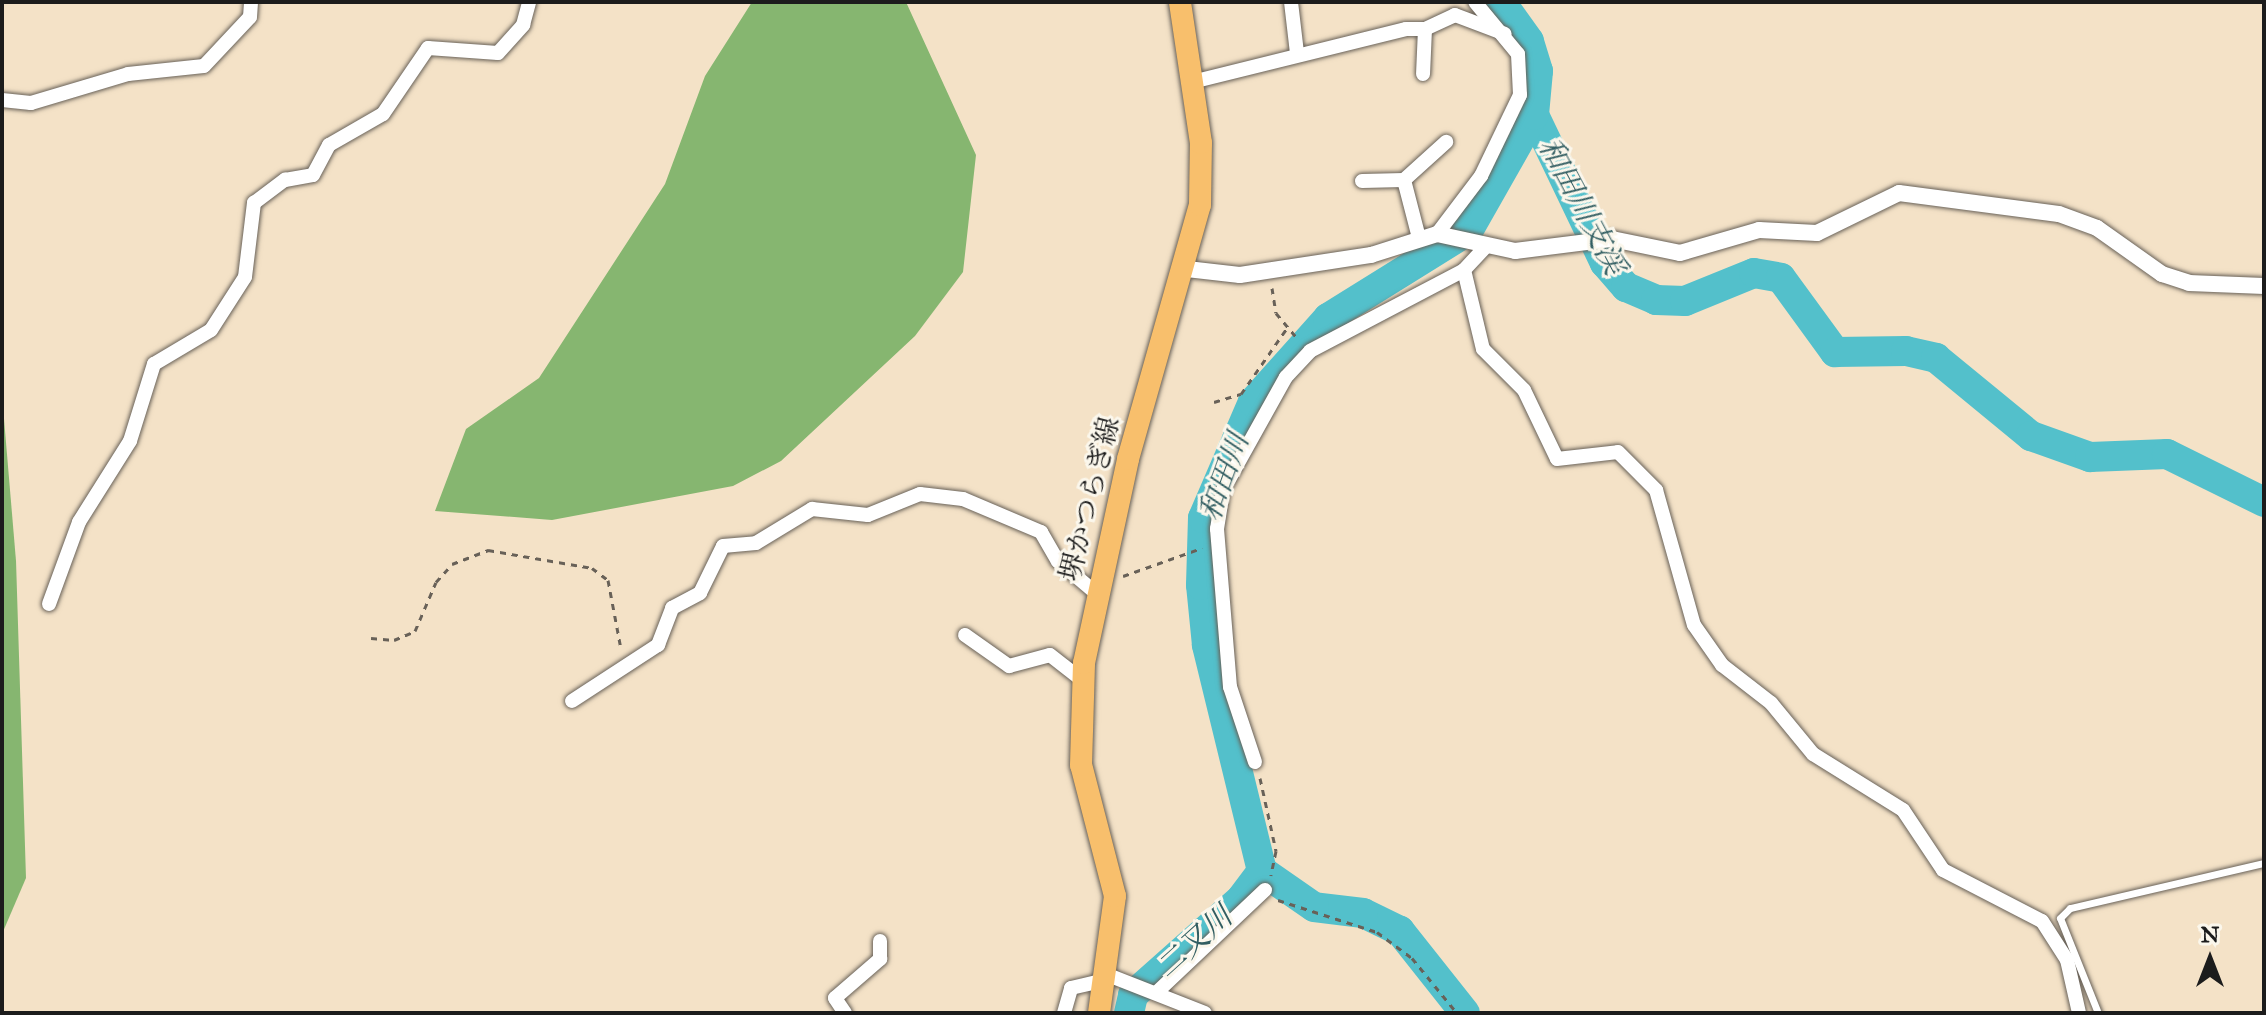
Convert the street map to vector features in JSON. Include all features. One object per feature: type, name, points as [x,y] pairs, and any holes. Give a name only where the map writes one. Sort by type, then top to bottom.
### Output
[{"type":"main road","name":"堺かつらぎ線","points":[[1099,1013],[1107,977],[1115,896],[1088,813],[1082,680],[1098,587],[1187,269],[1200,205],[1192,82],[1180,2]]},
{"type":"street","points":[[2,100],[31,103],[128,74],[204,66],[250,17],[251,2]]},
{"type":"street","points":[[49,604],[79,522],[130,441],[154,364],[211,330],[245,277],[254,203],[285,180],[313,175],[329,145],[383,114],[428,48],[438,43],[481,56],[505,49],[529,2]]},
{"type":"street","points":[[1291,2],[1297,53]]},
{"type":"street","points":[[1442,234],[1481,176],[1520,95],[1518,54],[1505,34],[1475,2]]},
{"type":"street","points":[[1192,82],[1374,32],[1425,29],[1455,15],[1505,34]]},
{"type":"street","points":[[1423,74],[1425,29]]},
{"type":"street","points":[[1362,181],[1404,180],[1446,142]]},
{"type":"street","points":[[1404,180],[1419,238]]},
{"type":"street","points":[[1187,269],[1205,275],[1269,271],[1371,255],[1419,238],[1442,234],[1486,246],[1538,251],[1612,239],[1680,253],[1759,230],[1817,233],[1899,193],[2059,214],[2097,228],[2162,274],[2189,283],[2264,286]]},
{"type":"street","points":[[1255,762],[1230,687],[1217,529],[1223,490],[1286,377],[1310,351],[1464,270],[1486,246]]},
{"type":"street","points":[[1464,270],[1483,349],[1524,390],[1557,459],[1618,452],[1656,490],[1694,625],[1722,665],[1771,703],[1813,754],[1903,810],[1943,870],[2042,921],[2067,960],[2079,1013]]},
{"type":"street","points":[[572,701],[658,645],[672,608],[700,593],[723,546],[756,543],[812,509],[868,515],[910,495],[963,499],[1041,532],[1058,561],[1098,587]]},
{"type":"street","points":[[965,635],[1009,666],[1050,655],[1082,680]]},
{"type":"street","points":[[1156,993],[1267,886]]},
{"type":"street","points":[[845,1013],[835,998],[880,959],[880,941]]},
{"type":"street","points":[[1064,1013],[1071,988],[1107,977],[1205,1013]]},
{"type":"lane","points":[[2098,1013],[2060,918],[2070,908],[2264,863]]},
{"type":"path","points":[[1269,271],[1287,328],[1293,333]]},
{"type":"path","points":[[1214,402],[1241,394],[1287,328]]},
{"type":"path","points":[[1098,587],[1192,549]]},
{"type":"path","points":[[371,638],[394,640],[415,631],[436,582],[452,564],[488,550],[522,552],[564,559],[608,580],[621,620],[617,671]]},
{"type":"path","points":[[1255,762],[1275,863],[1267,886],[1288,908],[1377,932],[1412,958],[1457,1013]]},
{"type":"green space","points":[[752,2],[906,2],[976,155],[963,272],[915,336],[781,461],[733,486],[552,520],[435,511],[466,429],[539,378],[665,184],[705,76]]},
{"type":"green space","points":[[2,395],[16,561],[26,878],[2,934]]},
{"type":"waterway","name":"和田川","points":[[1465,1013],[1400,931],[1363,913],[1314,907],[1262,871],[1207,645],[1201,585],[1203,518],[1253,402],[1328,318],[1468,231],[1534,115],[1538,71],[1529,41],[1501,2]]},
{"type":"waterway","name":"和田川支渓","points":[[1534,115],[1605,263],[1626,287],[1656,300],[1685,301],[1754,273],[1781,278],[1835,352],[1906,351],[1936,358],[2031,436],[2090,457],[2167,454],[2264,502]]},
{"type":"waterway","name":"二又川","points":[[1129,1013],[1133,995],[1241,899],[1262,871]]}]
